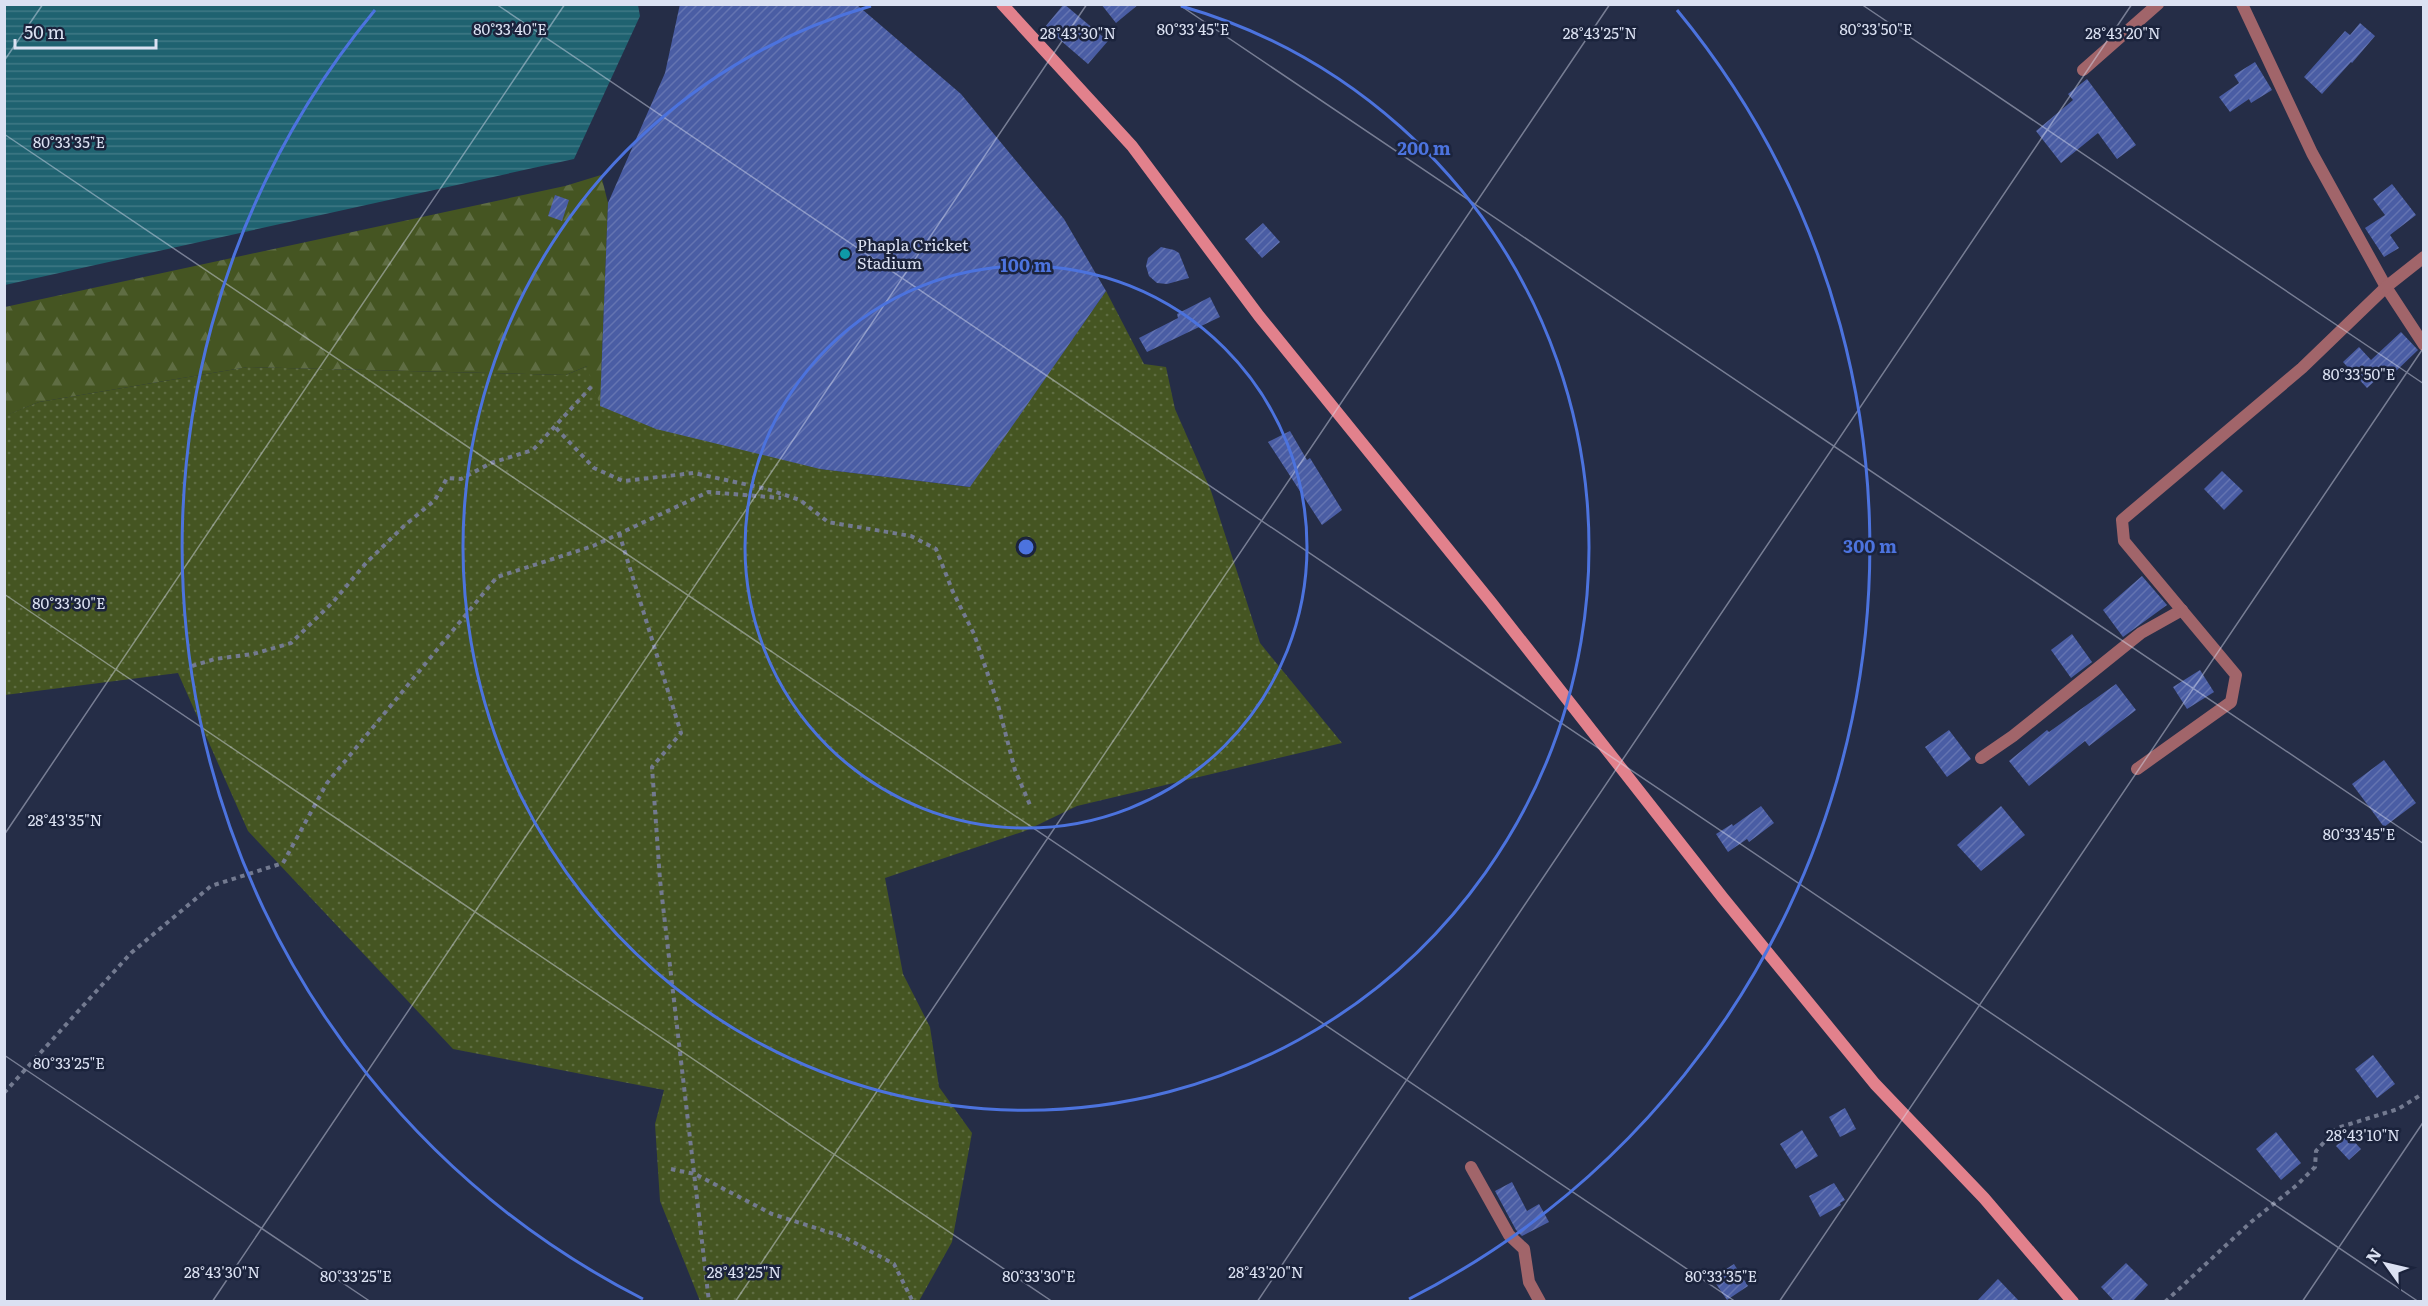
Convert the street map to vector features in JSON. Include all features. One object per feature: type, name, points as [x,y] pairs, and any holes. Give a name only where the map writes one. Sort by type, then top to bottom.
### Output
[{"type":"main road","points":[[1002,4],[1132,146],[1259,316],[1490,601],[1723,898],[1861,1066],[1984,1198],[2073,1302]]},
{"type":"street","points":[[2083,70],[2158,4]]},
{"type":"street","points":[[2242,4],[2312,153],[2386,287],[2424,345]]},
{"type":"street","points":[[2137,769],[2231,702],[2236,675],[2124,541],[2122,520],[2302,368],[2386,287],[2424,256]]},
{"type":"street","points":[[1981,758],[2013,736],[2141,633],[2182,610]]},
{"type":"street","points":[[1471,1167],[1509,1235],[1524,1249],[1529,1282],[1540,1302]]},
{"type":"path","points":[[192,666],[215,659],[254,654],[291,643],[333,602],[366,563],[435,500],[447,478],[461,479],[490,463],[533,450],[556,428],[593,385]]},
{"type":"path","points":[[556,428],[594,468],[623,481],[694,473],[767,489],[800,500],[828,522],[911,536],[936,549],[974,634],[997,700],[1015,770],[1029,805]]},
{"type":"path","points":[[4,1093],[131,953],[211,886],[283,863],[327,783],[497,578],[593,546],[708,492],[781,498]]},
{"type":"path","points":[[619,533],[681,733],[652,767],[660,880],[709,1302]]},
{"type":"path","points":[[2165,1302],[2251,1222],[2297,1185],[2315,1167],[2316,1151],[2337,1128],[2398,1109],[2424,1093]]},
{"type":"path","points":[[671,1169],[695,1174],[772,1214],[844,1237],[894,1264],[913,1302]]},
{"type":"green space","points":[[601,175],[608,203],[600,406],[587,366],[566,375],[248,367],[39,402],[5,416],[5,307],[565,186]]},
{"type":"green space","points":[[1106,291],[1144,364],[1166,367],[1175,409],[1211,491],[1260,643],[1342,743],[1077,806],[1025,831],[885,878],[903,974],[930,1027],[939,1087],[972,1133],[952,1242],[919,1301],[700,1301],[660,1201],[655,1124],[664,1090],[453,1049],[248,831],[178,673],[5,695],[4,416],[39,402],[248,367],[566,375],[587,366],[820,469],[969,487]]},
{"type":"shaded area","points":[[5,5],[638,5],[640,16],[574,159],[5,285]]},
{"type":"building","name":"Phapla Cricket Stadium","points":[[680,4],[856,4],[961,94],[1064,219],[1106,291],[970,487],[820,469],[656,429],[600,406],[608,203],[665,73]]},
{"type":"building","points":[[1064,4],[1108,41],[1088,64],[1045,27]]},
{"type":"building","points":[[1101,4],[1139,4],[1116,23]]},
{"type":"building","points":[[2360,23],[2375,36],[2322,94],[2304,77],[2345,31],[2350,35]]},
{"type":"building","points":[[2255,62],[2272,90],[2251,103],[2249,99],[2230,112],[2219,97],[2239,83],[2234,75]]},
{"type":"building","points":[[2087,79],[2136,145],[2117,159],[2098,133],[2061,163],[2036,131],[2073,100],[2068,94]]},
{"type":"building","points":[[2392,184],[2416,215],[2390,235],[2399,248],[2384,257],[2365,228],[2385,215],[2373,199]]},
{"type":"building","points":[[555,195],[569,200],[562,221],[548,216]]},
{"type":"building","points":[[1263,223],[1280,242],[1262,258],[1245,239]]},
{"type":"building","points":[[1161,247],[1179,253],[1189,278],[1167,284],[1157,283],[1149,276],[1146,266],[1148,258]]},
{"type":"building","points":[[1210,297],[1220,317],[1147,352],[1139,338],[1178,318],[1177,314]]},
{"type":"building","points":[[2401,332],[2418,350],[2395,372],[2390,367],[2367,388],[2343,362],[2359,347],[2371,360]]},
{"type":"building","points":[[1290,431],[1307,460],[1310,458],[1342,510],[1322,525],[1268,442]]},
{"type":"building","points":[[2222,471],[2243,491],[2224,510],[2204,489]]},
{"type":"building","points":[[2142,576],[2167,605],[2123,637],[2103,610]]},
{"type":"building","points":[[2072,634],[2092,662],[2071,678],[2051,650]]},
{"type":"building","points":[[2200,670],[2214,692],[2187,709],[2173,687]]},
{"type":"building","points":[[2116,684],[2136,710],[2089,746],[2085,741],[2029,786],[2009,761],[2047,730],[2049,732]]},
{"type":"building","points":[[1949,730],[1971,759],[1947,777],[1925,747]]},
{"type":"building","points":[[2384,760],[2416,803],[2384,827],[2352,784]]},
{"type":"building","points":[[1761,806],[1774,823],[1749,842],[1747,839],[1728,852],[1716,834],[1732,824],[1733,826]]},
{"type":"building","points":[[2001,806],[2025,835],[1981,871],[1957,845]]},
{"type":"building","points":[[2373,1055],[2395,1084],[2377,1098],[2355,1069]]},
{"type":"building","points":[[1845,1108],[1856,1129],[1840,1137],[1829,1117]]},
{"type":"building","points":[[1802,1130],[1818,1156],[1796,1169],[1780,1144]]},
{"type":"building","points":[[2276,1132],[2301,1163],[2281,1180],[2256,1149]]},
{"type":"building","points":[[2348,1135],[2361,1149],[2349,1160],[2336,1146]]},
{"type":"building","points":[[1512,1182],[1527,1211],[1539,1204],[1549,1222],[1522,1236],[1516,1230],[1495,1191]]},
{"type":"building","points":[[1834,1183],[1845,1200],[1840,1203],[1841,1205],[1820,1217],[1809,1196]]},
{"type":"building","points":[[2126,1263],[2148,1285],[2132,1302],[2115,1302],[2101,1287]]},
{"type":"building","points":[[1734,1264],[1748,1286],[1727,1300],[1712,1278]]},
{"type":"building","points":[[1998,1279],[2020,1302],[1976,1302]]},
{"type":"place","name":"Phapla Cricket Stadium","points":[[845,254]]}]
